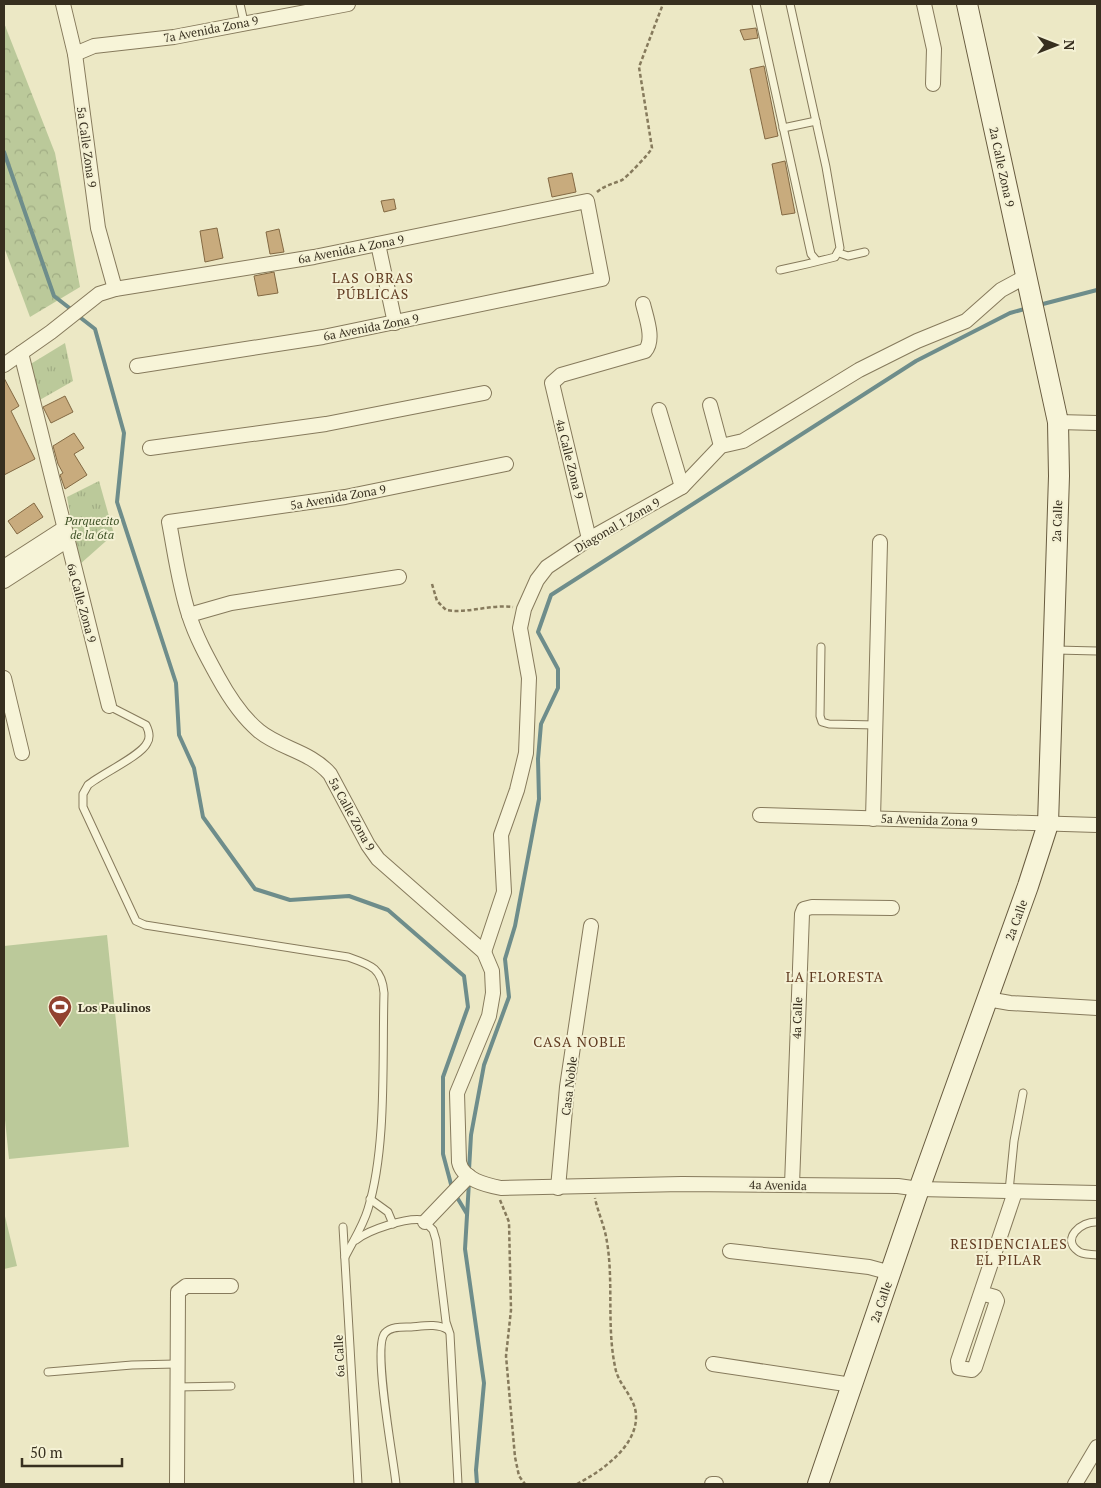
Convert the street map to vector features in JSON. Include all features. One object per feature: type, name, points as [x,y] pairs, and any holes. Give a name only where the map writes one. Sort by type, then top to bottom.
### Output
[{"type":"street","name":"5a Calle Zona 9","points":[[63,4],[75,54],[98,228],[114,289]]},
{"type":"street","name":"7a Avenida Zona 9","points":[[75,54],[94,46],[174,37],[293,9],[348,4]]},
{"type":"street","points":[[924,4],[934,49],[932,84]]},
{"type":"street","name":"2a Calle Zona 9","points":[[966,4],[1038,330]]},
{"type":"street","name":"6a Avenida A Zona 9","points":[[4,365],[51,332],[99,294],[114,289],[314,257],[587,201]]},
{"type":"street","name":"6a Avenida Zona 9","points":[[137,366],[323,337],[602,279],[587,201]]},
{"type":"street","points":[[378,244],[395,323]]},
{"type":"street","points":[[710,405],[721,446],[743,441],[868,366],[917,341],[966,321],[1000,290],[1026,280]]},
{"type":"street","name":"4a Calle Zona 9","points":[[589,540],[552,387],[554,379],[561,374],[645,351],[649,347],[650,340],[643,304]]},
{"type":"street","name":"2a Calle","points":[[818,1484],[919,1190],[1028,886],[1048,824],[1059,476],[1058,422],[1038,330]]},
{"type":"street","name":"6a Calle Zona 9","points":[[21,353],[64,535],[109,706]]},
{"type":"street","points":[[150,448],[326,424],[484,393]]},
{"type":"street","points":[[659,410],[682,487]]},
{"type":"street","points":[[1058,422],[1097,424]]},
{"type":"street","name":"Diagonal 1 Zona 9","points":[[484,952],[504,892],[500,835],[518,790],[526,753],[529,678],[520,628],[524,609],[542,572],[589,540],[682,487],[693,478],[721,446]]},
{"type":"street","name":"5a Avenida Zona 9","points":[[169,522],[345,497],[506,464]]},
{"type":"street","name":"5a Calle Zona 9","points":[[169,522],[189,615],[202,648],[240,713],[250,724],[272,740],[304,754],[323,766],[330,774],[368,845],[378,859],[484,952],[492,971],[492,1004],[487,1022],[457,1093],[459,1162],[474,1178]]},
{"type":"street","points":[[4,567],[64,535]]},
{"type":"street","points":[[4,581],[64,535]]},
{"type":"street","points":[[873,819],[880,542]]},
{"type":"street","points":[[189,615],[230,603],[399,577]]},
{"type":"street","points":[[4,678],[22,753]]},
{"type":"street","name":"5a Avenida Zona 9","points":[[760,815],[1097,825]]},
{"type":"street","name":"4a Calle","points":[[792,1185],[802,914],[804,909],[812,907],[892,908]]},
{"type":"street","name":"Casa Noble","points":[[558,1188],[567,1087],[591,926]]},
{"type":"street","points":[[987,999],[1010,1003],[1097,1008]]},
{"type":"street","points":[[425,1222],[474,1178]]},
{"type":"street","name":"4a Avenida","points":[[474,1178],[501,1188],[682,1184],[898,1186],[919,1190],[1097,1194]]},
{"type":"street","points":[[981,1293],[995,1297],[997,1302],[975,1367],[968,1371],[959,1368],[958,1361],[1012,1192]]},
{"type":"street","points":[[730,1250],[869,1267],[891,1272]]},
{"type":"street","points":[[177,1484],[177,1296],[180,1289],[186,1286],[231,1286]]},
{"type":"street","points":[[712,1364],[852,1385]]},
{"type":"street","points":[[1075,1484],[1097,1448]]},
{"type":"lane","points":[[240,4],[244,22]]},
{"type":"lane","points":[[756,4],[810,254],[816,260]]},
{"type":"lane","points":[[780,270],[835,257],[839,253],[840,248],[830,185],[790,4]]},
{"type":"lane","points":[[783,128],[816,120]]},
{"type":"lane","points":[[839,253],[848,256],[865,252]]},
{"type":"lane","points":[[821,647],[820,716],[822,722],[829,724],[876,725]]},
{"type":"lane","points":[[1053,650],[1097,651]]},
{"type":"lane","points":[[109,706],[146,725],[149,730],[148,742],[141,750],[88,785],[83,794],[83,807],[136,921],[182,931],[348,957],[374,968],[381,976],[384,993],[380,1131],[375,1182],[368,1210],[345,1257]]},
{"type":"lane","points":[[1012,1192],[1014,1141],[1023,1093]]},
{"type":"lane","points":[[370,1199],[388,1212],[393,1224]]},
{"type":"lane","points":[[352,1244],[369,1232],[416,1219],[425,1222],[433,1230],[448,1330],[458,1484]]},
{"type":"lane","points":[[1097,1222],[1081,1224],[1075,1230],[1072,1238],[1073,1247],[1079,1253],[1097,1255]]},
{"type":"lane","name":"6a Calle","points":[[343,1227],[358,1484]]},
{"type":"lane","points":[[396,1484],[384,1392],[382,1339],[388,1330],[399,1328],[437,1326],[448,1330]]},
{"type":"lane","points":[[48,1372],[132,1365],[176,1364]]},
{"type":"lane","points":[[177,1387],[231,1386]]},
{"type":"path","points":[[587,201],[602,188],[625,178],[648,156],[652,148],[639,67],[663,4]]},
{"type":"path","points":[[432,584],[437,601],[446,610],[492,605],[524,609]]},
{"type":"path","points":[[474,1178],[504,1205],[509,1222],[511,1310],[506,1356],[515,1457],[520,1476],[525,1484]]},
{"type":"path","points":[[577,1484],[598,1473],[618,1456],[631,1435],[636,1416],[632,1402],[617,1373],[613,1348],[607,1242],[596,1204],[594,1186]]},
{"type":"green space","points":[[4,23],[55,153],[80,287],[30,317],[4,247]]},
{"type":"green space","points":[[65,343],[73,381],[38,401],[29,365]]},
{"type":"green space","name":"Parquecito de la 6ta","points":[[99,481],[114,534],[79,565],[67,497]]},
{"type":"green space","name":"Los Paulinos","points":[[107,935],[129,1147],[9,1159],[4,1110],[4,946]]},
{"type":"green space","points":[[4,1212],[17,1266],[4,1269]]},
{"type":"building","points":[[756,28],[758,38],[744,40],[740,30]]},
{"type":"building","points":[[764,66],[778,136],[765,139],[750,69]]},
{"type":"building","points":[[785,161],[795,213],[782,215],[772,164]]},
{"type":"building","points":[[572,173],[576,192],[552,197],[548,178]]},
{"type":"building","points":[[394,199],[396,209],[384,212],[381,201]]},
{"type":"building","points":[[217,228],[223,258],[205,262],[200,231]]},
{"type":"building","points":[[279,229],[284,252],[270,254],[266,232]]},
{"type":"building","points":[[274,272],[278,293],[258,296],[254,276]]},
{"type":"building","points":[[4,378],[19,406],[11,411],[35,459],[4,475]]},
{"type":"building","points":[[65,396],[73,412],[51,423],[43,407]]},
{"type":"building","points":[[74,433],[84,448],[74,454],[87,475],[65,489],[60,475],[63,473],[58,464],[53,446]]},
{"type":"building","points":[[34,503],[43,517],[17,534],[8,521]]},
{"type":"waterway","points":[[4,152],[54,296],[72,310]]},
{"type":"waterway","points":[[1039,305],[1097,290]]},
{"type":"waterway","points":[[469,1170],[471,1135],[484,1065],[509,997],[505,959],[515,926],[539,799],[538,759],[541,724],[558,688],[558,669],[538,632],[551,595],[916,361],[1010,313],[1028,308]]},
{"type":"waterway","points":[[77,315],[95,329],[124,433],[117,502],[176,683],[179,735],[194,768],[203,817],[255,889],[290,900],[349,896],[388,910],[464,976],[468,1007],[443,1077],[443,1154],[452,1188]]},
{"type":"waterway","points":[[469,1182],[465,1249],[484,1383],[476,1470],[477,1484]]},
{"type":"waterway","points":[[455,1194],[467,1214]]},
{"type":"place","name":"Los Paulinos","points":[[60,1028]]},
{"type":"district","name":"LAS OBRAS PÚBLICAS","points":[[373,286]]},
{"type":"district","name":"LA FLORESTA","points":[[835,976]]},
{"type":"district","name":"CASA NOBLE","points":[[580,1041]]},
{"type":"district","name":"RESIDENCIALES EL PILAR","points":[[1009,1252]]}]
